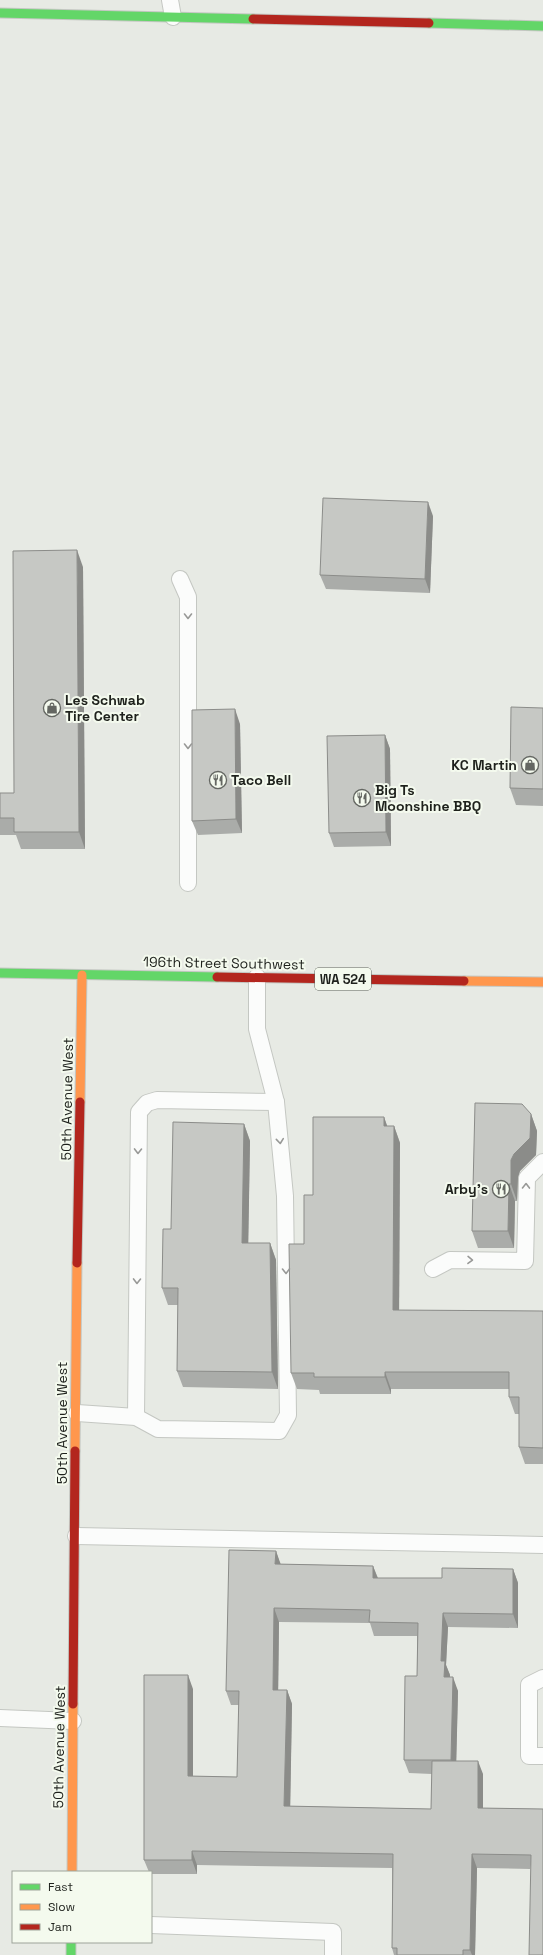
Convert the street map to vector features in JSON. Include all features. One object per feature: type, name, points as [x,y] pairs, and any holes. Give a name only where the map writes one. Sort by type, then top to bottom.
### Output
[{"type":"street","points":[[0,13],[543,26]]},
{"type":"street","name":"196th Street Southwest","points":[[0,973],[543,982]]},
{"type":"street","name":"50th Avenue West","points":[[72,1871],[77,1413],[76,1341],[82,975]]},
{"type":"street","points":[[71,1943],[71,1955]]},
{"type":"lane","points":[[170,0],[173,16]]},
{"type":"lane","points":[[180,579],[188,596],[188,883]]},
{"type":"lane","points":[[77,1413],[136,1417],[158,1429],[279,1431],[288,1414],[285,1196],[276,1102],[257,1029],[257,977]]},
{"type":"lane","points":[[136,1417],[139,1112],[147,1103],[157,1100],[276,1102]]},
{"type":"lane","points":[[433,1269],[450,1260],[525,1261],[527,1178],[543,1162]]},
{"type":"lane","points":[[76,1536],[543,1545]]},
{"type":"lane","points":[[543,1678],[529,1685],[529,1756],[543,1756]]},
{"type":"lane","points":[[0,1718],[74,1721]]},
{"type":"lane","points":[[152,1925],[333,1932],[333,1955]]},
{"type":"building","points":[[323,498],[428,502],[425,579],[320,575]]},
{"type":"building","name":"Les Schwab Tire Center","points":[[77,550],[79,832],[14,832],[14,818],[0,818],[0,793],[14,793],[13,551]]},
{"type":"building","name":"KC Martin","points":[[511,707],[543,708],[543,789],[510,788]]},
{"type":"building","name":"Taco Bell","points":[[235,709],[236,819],[192,821],[192,710]]},
{"type":"building","name":"Big Ts Moonshine BBQ","points":[[385,735],[386,832],[329,833],[327,736]]},
{"type":"building","name":"Arby's","points":[[475,1103],[522,1104],[531,1114],[530,1138],[514,1154],[511,1160],[508,1231],[472,1231]]},
{"type":"building","points":[[313,1117],[384,1117],[384,1126],[394,1126],[393,1310],[543,1311],[543,1448],[519,1447],[519,1397],[509,1397],[509,1372],[385,1372],[385,1377],[314,1377],[314,1373],[291,1373],[289,1244],[304,1244],[304,1195],[313,1195]]},
{"type":"building","points":[[173,1122],[244,1124],[242,1243],[270,1243],[272,1372],[177,1371],[178,1288],[162,1288],[163,1229],[171,1229]]},
{"type":"building","points":[[229,1550],[276,1551],[275,1564],[373,1566],[373,1578],[442,1578],[442,1568],[513,1569],[513,1614],[443,1613],[441,1661],[445,1661],[444,1677],[453,1677],[451,1760],[404,1760],[405,1676],[417,1676],[418,1623],[369,1622],[370,1610],[274,1608],[273,1690],[287,1690],[284,1806],[431,1809],[432,1761],[478,1761],[478,1808],[543,1809],[543,1955],[529,1955],[531,1855],[472,1854],[470,1950],[463,1950],[463,1955],[397,1955],[397,1948],[392,1948],[393,1854],[192,1851],[192,1860],[144,1860],[144,1675],[188,1675],[188,1776],[237,1777],[239,1691],[226,1691]]},
{"type":"traffic: fast","points":[[0,13],[253,19]]},
{"type":"traffic: fast","points":[[429,23],[543,26]]},
{"type":"traffic: fast","points":[[0,973],[217,977]]},
{"type":"traffic: fast","points":[[71,1943],[71,1955]]},
{"type":"traffic: slow","points":[[80,1102],[82,975]]},
{"type":"traffic: slow","points":[[464,981],[543,982]]},
{"type":"traffic: slow","points":[[75,1451],[77,1263]]},
{"type":"traffic: slow","points":[[72,1871],[73,1704]]},
{"type":"traffic: jam","points":[[253,19],[429,23]]},
{"type":"traffic: jam","points":[[217,977],[464,981]]},
{"type":"traffic: jam","points":[[77,1263],[80,1102]]},
{"type":"traffic: jam","points":[[73,1704],[75,1451]]},
{"type":"place","name":"Les Schwab Tire Center","points":[[52,708]]},
{"type":"place","name":"KC Martin","points":[[530,765]]},
{"type":"place","name":"Taco Bell","points":[[218,780]]},
{"type":"place","name":"Big Ts Moonshine BBQ","points":[[362,798]]},
{"type":"place","name":"Arby's","points":[[501,1189]]}]
